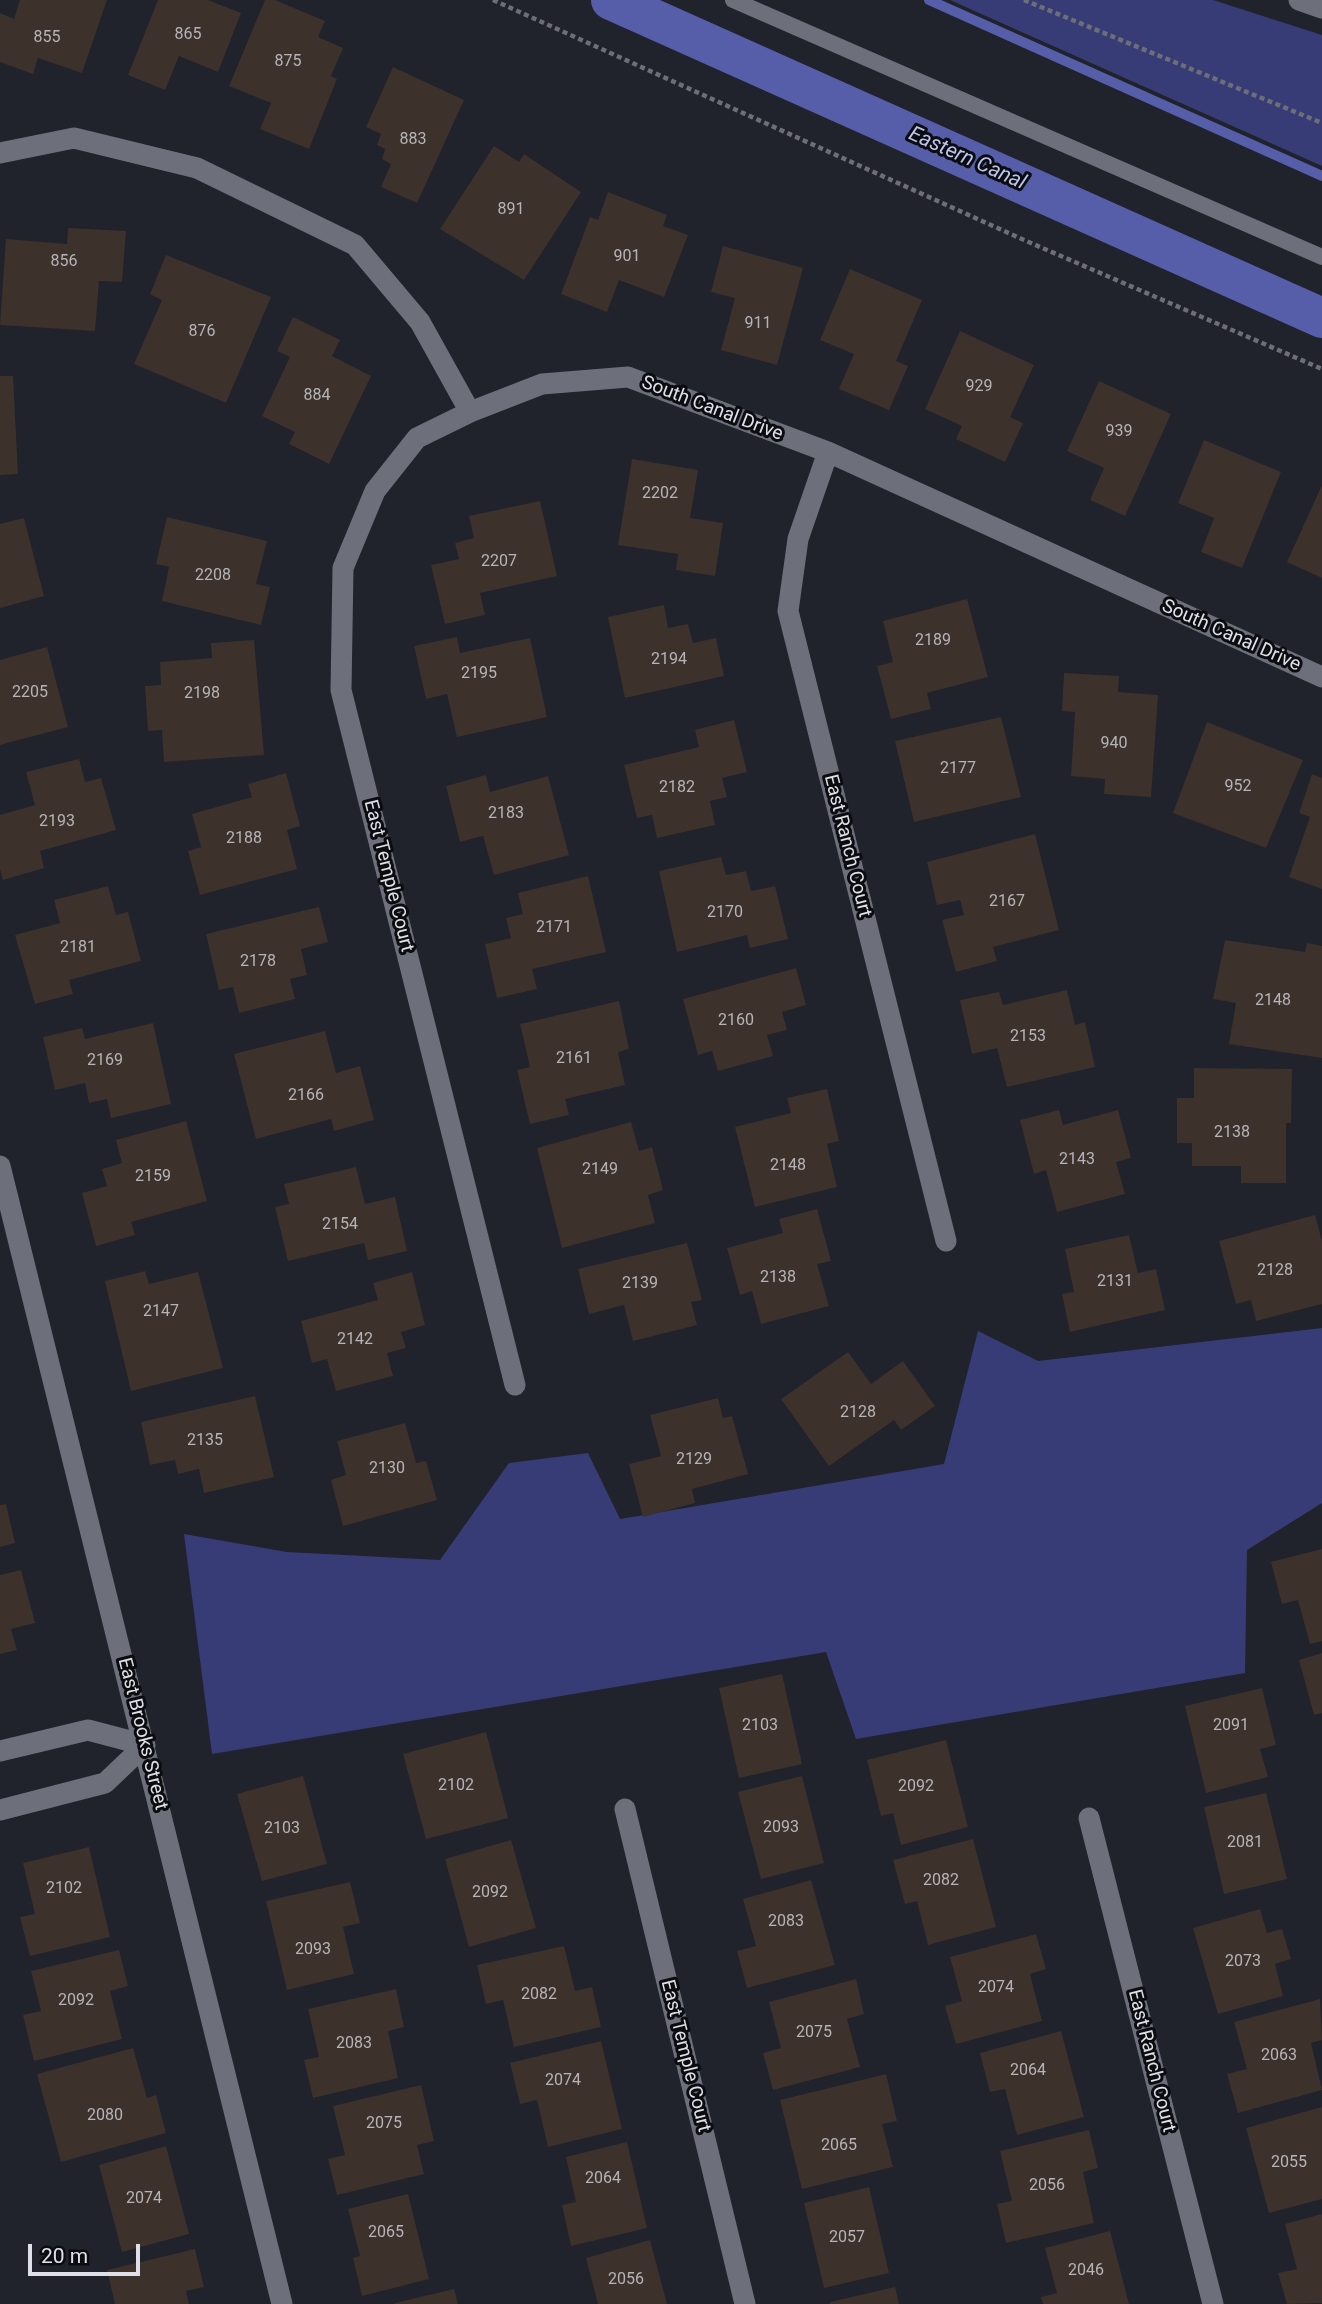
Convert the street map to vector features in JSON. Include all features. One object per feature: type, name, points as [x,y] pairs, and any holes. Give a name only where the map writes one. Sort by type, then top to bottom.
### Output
[{"type":"street","points":[[1299,0],[1322,8]]},
{"type":"street","points":[[0,153],[74,138],[197,169],[355,245],[420,322],[470,412]]},
{"type":"street","name":"South Canal Drive","points":[[470,412],[542,384],[628,377],[828,452],[1322,677]]},
{"type":"street","name":"East Temple Court","points":[[470,412],[417,438],[375,491],[343,568],[341,690],[515,1385]]},
{"type":"street","name":"East Ranch Court","points":[[828,452],[798,539],[789,611],[946,1241]]},
{"type":"street","name":"East Brooks Street","points":[[0,1166],[282,2304]]},
{"type":"street","points":[[0,1751],[88,1730],[145,1745]]},
{"type":"street","points":[[0,1810],[105,1783],[145,1745]]},
{"type":"street","name":"East Temple Court","points":[[625,1809],[745,2304]]},
{"type":"street","name":"East Ranch Court","points":[[1089,1818],[1213,2304]]},
{"type":"lane","points":[[733,0],[1322,257]]},
{"type":"path","points":[[493,0],[1024,240],[1322,369]]},
{"type":"path","points":[[1024,0],[1322,123]]},
{"type":"shaded area","points":[[950,0],[1213,0],[1322,35],[1322,166]]},
{"type":"shaded area","points":[[1322,1328],[1322,1503],[1247,1550],[1245,1673],[856,1739],[826,1652],[212,1754],[184,1534],[287,1552],[440,1560],[509,1463],[588,1453],[620,1519],[944,1464],[978,1331],[1038,1361]]},
{"type":"building","points":[[20,0],[107,0],[82,73],[38,58],[33,74],[0,62],[0,13],[14,19]]},
{"type":"building","points":[[158,0],[208,0],[241,13],[218,72],[179,56],[165,90],[128,75]]},
{"type":"building","points":[[265,0],[275,0],[325,21],[318,37],[343,48],[331,76],[337,79],[309,149],[260,129],[271,103],[229,86]]},
{"type":"building","points":[[393,67],[464,100],[417,203],[381,187],[391,164],[382,159],[385,149],[377,145],[381,134],[366,127]]},
{"type":"building","points":[[494,146],[519,162],[524,154],[581,192],[524,280],[440,229]]},
{"type":"building","points":[[608,192],[667,215],[663,226],[688,235],[664,297],[619,280],[607,312],[561,294],[590,217],[598,220]]},
{"type":"building","points":[[68,228],[126,231],[122,282],[99,281],[95,331],[0,325],[6,239],[67,244]]},
{"type":"building","points":[[723,246],[803,268],[777,365],[721,350],[735,298],[711,292]]},
{"type":"building","points":[[166,255],[271,297],[226,403],[134,364],[162,300],[150,294]]},
{"type":"building","points":[[850,269],[922,300],[896,361],[908,366],[889,410],[839,389],[854,354],[820,340]]},
{"type":"building","points":[[293,317],[340,340],[332,356],[371,376],[329,464],[289,444],[295,432],[262,416],[290,357],[277,351]]},
{"type":"building","points":[[960,331],[1034,365],[1010,417],[1023,423],[1005,462],[956,439],[962,426],[925,409]]},
{"type":"building","points":[[0,376],[13,376],[18,474],[0,475]]},
{"type":"building","points":[[1099,381],[1171,414],[1125,516],[1090,500],[1104,468],[1067,451]]},
{"type":"building","points":[[1204,440],[1281,472],[1242,568],[1201,552],[1214,518],[1178,503]]},
{"type":"building","points":[[632,459],[698,470],[690,518],[723,523],[715,576],[676,570],[678,554],[618,545]]},
{"type":"building","points":[[1322,485],[1322,578],[1287,562]]},
{"type":"building","points":[[540,501],[557,576],[480,593],[485,615],[445,624],[431,565],[459,559],[455,543],[474,538],[469,516]]},
{"type":"building","points":[[167,517],[267,541],[256,584],[270,587],[261,625],[162,601],[169,567],[156,564]]},
{"type":"building","points":[[24,518],[44,596],[0,608],[0,524]]},
{"type":"building","points":[[967,599],[988,677],[927,693],[931,709],[891,719],[877,666],[893,662],[883,621]]},
{"type":"building","points":[[664,605],[668,628],[688,624],[693,643],[716,638],[724,676],[625,698],[608,617]]},
{"type":"building","points":[[457,637],[460,653],[530,638],[547,717],[457,737],[447,694],[426,699],[414,646]]},
{"type":"building","points":[[254,640],[264,755],[164,762],[162,730],[148,731],[145,686],[161,685],[160,662],[212,658],[211,643]]},
{"type":"building","points":[[47,647],[68,727],[0,745],[0,660]]},
{"type":"building","points":[[1064,673],[1119,676],[1118,692],[1158,695],[1151,797],[1104,794],[1105,779],[1071,776],[1075,712],[1062,711]]},
{"type":"building","points":[[1001,717],[1021,797],[914,822],[895,741]]},
{"type":"building","points":[[734,720],[747,772],[722,778],[727,797],[710,801],[715,825],[657,838],[652,815],[637,818],[624,765],[699,747],[695,730]]},
{"type":"building","points":[[1207,722],[1303,760],[1266,848],[1173,813]]},
{"type":"building","points":[[79,759],[85,782],[101,778],[116,830],[40,851],[44,868],[3,880],[0,869],[0,815],[35,805],[26,772]]},
{"type":"building","points":[[286,773],[300,826],[287,830],[297,869],[200,895],[188,851],[201,847],[192,814],[252,797],[248,784]]},
{"type":"building","points":[[1312,774],[1322,778],[1322,889],[1289,877],[1310,817],[1299,813]]},
{"type":"building","points":[[486,775],[490,792],[548,776],[569,855],[494,875],[483,836],[460,842],[446,786]]},
{"type":"building","points":[[1035,834],[1059,930],[993,947],[997,961],[956,972],[942,920],[964,915],[960,900],[937,905],[927,862]]},
{"type":"building","points":[[721,857],[726,875],[746,871],[751,891],[775,886],[788,939],[750,948],[747,935],[677,952],[659,871]]},
{"type":"building","points":[[588,876],[606,952],[532,969],[537,989],[497,998],[485,944],[511,938],[506,918],[523,914],[518,893]]},
{"type":"building","points":[[108,886],[116,915],[128,912],[141,961],[69,980],[73,994],[35,1004],[15,935],[60,923],[54,900]]},
{"type":"building","points":[[319,907],[328,942],[301,949],[307,975],[290,979],[295,999],[239,1013],[233,987],[219,990],[206,934]]},
{"type":"building","points":[[1225,940],[1305,952],[1307,943],[1322,946],[1322,1058],[1229,1044],[1236,1003],[1213,999]]},
{"type":"building","points":[[796,968],[806,1005],[782,1012],[787,1030],[767,1035],[773,1056],[718,1071],[712,1051],[698,1055],[683,999]]},
{"type":"building","points":[[1067,990],[1075,1025],[1085,1022],[1095,1067],[1007,1087],[997,1048],[972,1054],[960,1000],[999,992],[1003,1005]]},
{"type":"building","points":[[619,1001],[629,1049],[618,1052],[625,1085],[565,1099],[569,1115],[530,1124],[517,1070],[530,1067],[520,1024]]},
{"type":"building","points":[[153,1023],[171,1104],[111,1118],[107,1099],[89,1103],[85,1083],[55,1090],[43,1037],[82,1028],[85,1039]]},
{"type":"building","points":[[325,1031],[336,1073],[360,1066],[374,1120],[334,1131],[331,1119],[256,1139],[234,1054]]},
{"type":"building","points":[[1194,1068],[1292,1069],[1291,1123],[1286,1123],[1286,1183],[1241,1183],[1241,1166],[1192,1166],[1192,1143],[1177,1143],[1177,1098],[1194,1098]]},
{"type":"building","points":[[827,1089],[839,1141],[827,1144],[837,1187],[755,1207],[735,1127],[791,1113],[787,1098]]},
{"type":"building","points":[[1059,1110],[1063,1125],[1118,1110],[1131,1158],[1116,1162],[1125,1194],[1057,1212],[1046,1170],[1034,1174],[1020,1120]]},
{"type":"building","points":[[186,1121],[207,1201],[131,1222],[135,1235],[96,1246],[82,1193],[107,1186],[102,1169],[122,1163],[116,1140]]},
{"type":"building","points":[[631,1122],[639,1151],[652,1147],[663,1190],[648,1195],[655,1223],[562,1248],[537,1148]]},
{"type":"building","points":[[356,1167],[365,1204],[395,1197],[407,1251],[368,1260],[364,1243],[288,1261],[275,1207],[289,1204],[284,1184]]},
{"type":"building","points":[[817,1209],[831,1261],[817,1264],[829,1306],[761,1324],[752,1291],[740,1295],[727,1248],[783,1233],[779,1219]]},
{"type":"building","points":[[1315,1215],[1322,1241],[1322,1304],[1256,1321],[1251,1300],[1236,1304],[1219,1241]]},
{"type":"building","points":[[1129,1235],[1138,1273],[1156,1269],[1165,1310],[1070,1332],[1062,1294],[1074,1292],[1065,1249]]},
{"type":"building","points":[[687,1243],[702,1300],[691,1302],[697,1325],[633,1341],[624,1305],[589,1314],[578,1269]]},
{"type":"building","points":[[145,1271],[149,1284],[198,1272],[223,1368],[131,1391],[105,1281]]},
{"type":"building","points":[[412,1272],[425,1325],[401,1332],[406,1348],[387,1353],[393,1376],[336,1391],[327,1359],[312,1363],[301,1321],[378,1300],[373,1283]]},
{"type":"building","points":[[848,1352],[871,1384],[903,1361],[935,1406],[901,1430],[894,1420],[829,1466],[781,1399]]},
{"type":"building","points":[[255,1396],[274,1477],[204,1493],[199,1469],[178,1474],[175,1460],[150,1465],[141,1422]]},
{"type":"building","points":[[718,1398],[723,1418],[732,1416],[748,1474],[692,1489],[695,1503],[643,1517],[629,1464],[661,1456],[650,1415]]},
{"type":"building","points":[[405,1423],[416,1463],[426,1461],[437,1500],[343,1526],[331,1480],[346,1475],[337,1441]]},
{"type":"building","points":[[6,1504],[15,1543],[0,1547],[0,1505]]},
{"type":"building","points":[[1322,1549],[1322,1641],[1310,1644],[1298,1600],[1282,1604],[1271,1562]]},
{"type":"building","points":[[21,1570],[35,1623],[11,1629],[17,1650],[0,1654],[0,1575]]},
{"type":"building","points":[[1322,1653],[1322,1713],[1314,1715],[1299,1660]]},
{"type":"building","points":[[782,1674],[802,1764],[739,1778],[719,1688]]},
{"type":"building","points":[[1262,1688],[1276,1745],[1260,1749],[1268,1777],[1206,1793],[1185,1706]]},
{"type":"building","points":[[486,1732],[508,1818],[426,1839],[403,1754]]},
{"type":"building","points":[[946,1740],[968,1827],[901,1845],[893,1813],[881,1816],[867,1760]]},
{"type":"building","points":[[303,1776],[327,1864],[262,1881],[237,1794]]},
{"type":"building","points":[[802,1776],[824,1863],[761,1879],[738,1792]]},
{"type":"building","points":[[1266,1793],[1287,1879],[1224,1894],[1204,1807]]},
{"type":"building","points":[[973,1839],[996,1927],[928,1945],[917,1901],[905,1904],[893,1860]]},
{"type":"building","points":[[511,1840],[536,1928],[469,1947],[445,1859]]},
{"type":"building","points":[[89,1847],[110,1937],[30,1956],[20,1917],[35,1914],[23,1863]]},
{"type":"building","points":[[811,1880],[835,1965],[747,1988],[737,1951],[756,1946],[743,1899]]},
{"type":"building","points":[[350,1882],[360,1923],[343,1927],[354,1974],[287,1990],[266,1901]]},
{"type":"building","points":[[1260,1909],[1267,1933],[1282,1929],[1291,1959],[1275,1964],[1283,1996],[1218,2014],[1193,1928]]},
{"type":"building","points":[[1036,1934],[1046,1969],[1030,1974],[1042,2021],[956,2044],[945,2006],[962,2001],[950,1957]]},
{"type":"building","points":[[564,1946],[575,1991],[592,1987],[601,2027],[514,2047],[503,2000],[486,2004],[477,1965]]},
{"type":"building","points":[[119,1950],[128,1986],[110,1991],[122,2039],[34,2061],[23,2015],[41,2011],[31,1971]]},
{"type":"building","points":[[856,1979],[864,2014],[847,2019],[860,2067],[773,2090],[763,2053],[781,2048],[769,2002]]},
{"type":"building","points":[[396,1989],[404,2027],[388,2031],[398,2078],[313,2098],[304,2060],[319,2057],[308,2009]]},
{"type":"building","points":[[1320,1999],[1322,2040],[1311,2043],[1322,2090],[1238,2113],[1227,2074],[1247,2069],[1234,2022]]},
{"type":"building","points":[[1061,2031],[1084,2117],[1017,2135],[1005,2089],[990,2092],[980,2053]]},
{"type":"building","points":[[601,2041],[622,2129],[548,2147],[537,2100],[520,2104],[510,2063]]},
{"type":"building","points":[[133,2048],[147,2098],[156,2095],[166,2133],[61,2162],[37,2074]]},
{"type":"building","points":[[886,2074],[897,2121],[882,2124],[893,2167],[802,2189],[780,2100]]},
{"type":"building","points":[[421,2085],[434,2141],[417,2145],[424,2174],[337,2195],[328,2159],[345,2155],[333,2106]]},
{"type":"building","points":[[1322,2107],[1322,2199],[1269,2213],[1246,2128]]},
{"type":"building","points":[[1089,2130],[1098,2168],[1083,2172],[1094,2223],[1006,2243],[997,2204],[1012,2201],[1000,2151]]},
{"type":"building","points":[[627,2142],[647,2228],[571,2246],[562,2205],[576,2202],[566,2157]]},
{"type":"building","points":[[166,2146],[189,2234],[122,2252],[99,2165]]},
{"type":"building","points":[[869,2187],[889,2273],[824,2288],[804,2203]]},
{"type":"building","points":[[408,2194],[429,2279],[362,2296],[353,2258],[360,2256],[348,2209]]},
{"type":"building","points":[[1322,2214],[1322,2303],[1287,2304],[1278,2273],[1297,2269],[1285,2224]]},
{"type":"building","points":[[1110,2231],[1129,2304],[1043,2304],[1041,2297],[1057,2293],[1045,2248]]},
{"type":"building","points":[[650,2240],[667,2304],[598,2304],[586,2258]]},
{"type":"building","points":[[195,2249],[204,2287],[186,2291],[189,2304],[115,2304],[107,2270]]},
{"type":"building","points":[[895,2287],[899,2304],[830,2304],[830,2302]]},
{"type":"building","points":[[454,2289],[458,2304],[395,2304],[395,2303]]},
{"type":"waterway","name":"Eastern Canal","points":[[611,0],[1322,318]]},
{"type":"waterway","points":[[929,0],[1322,176]]}]
